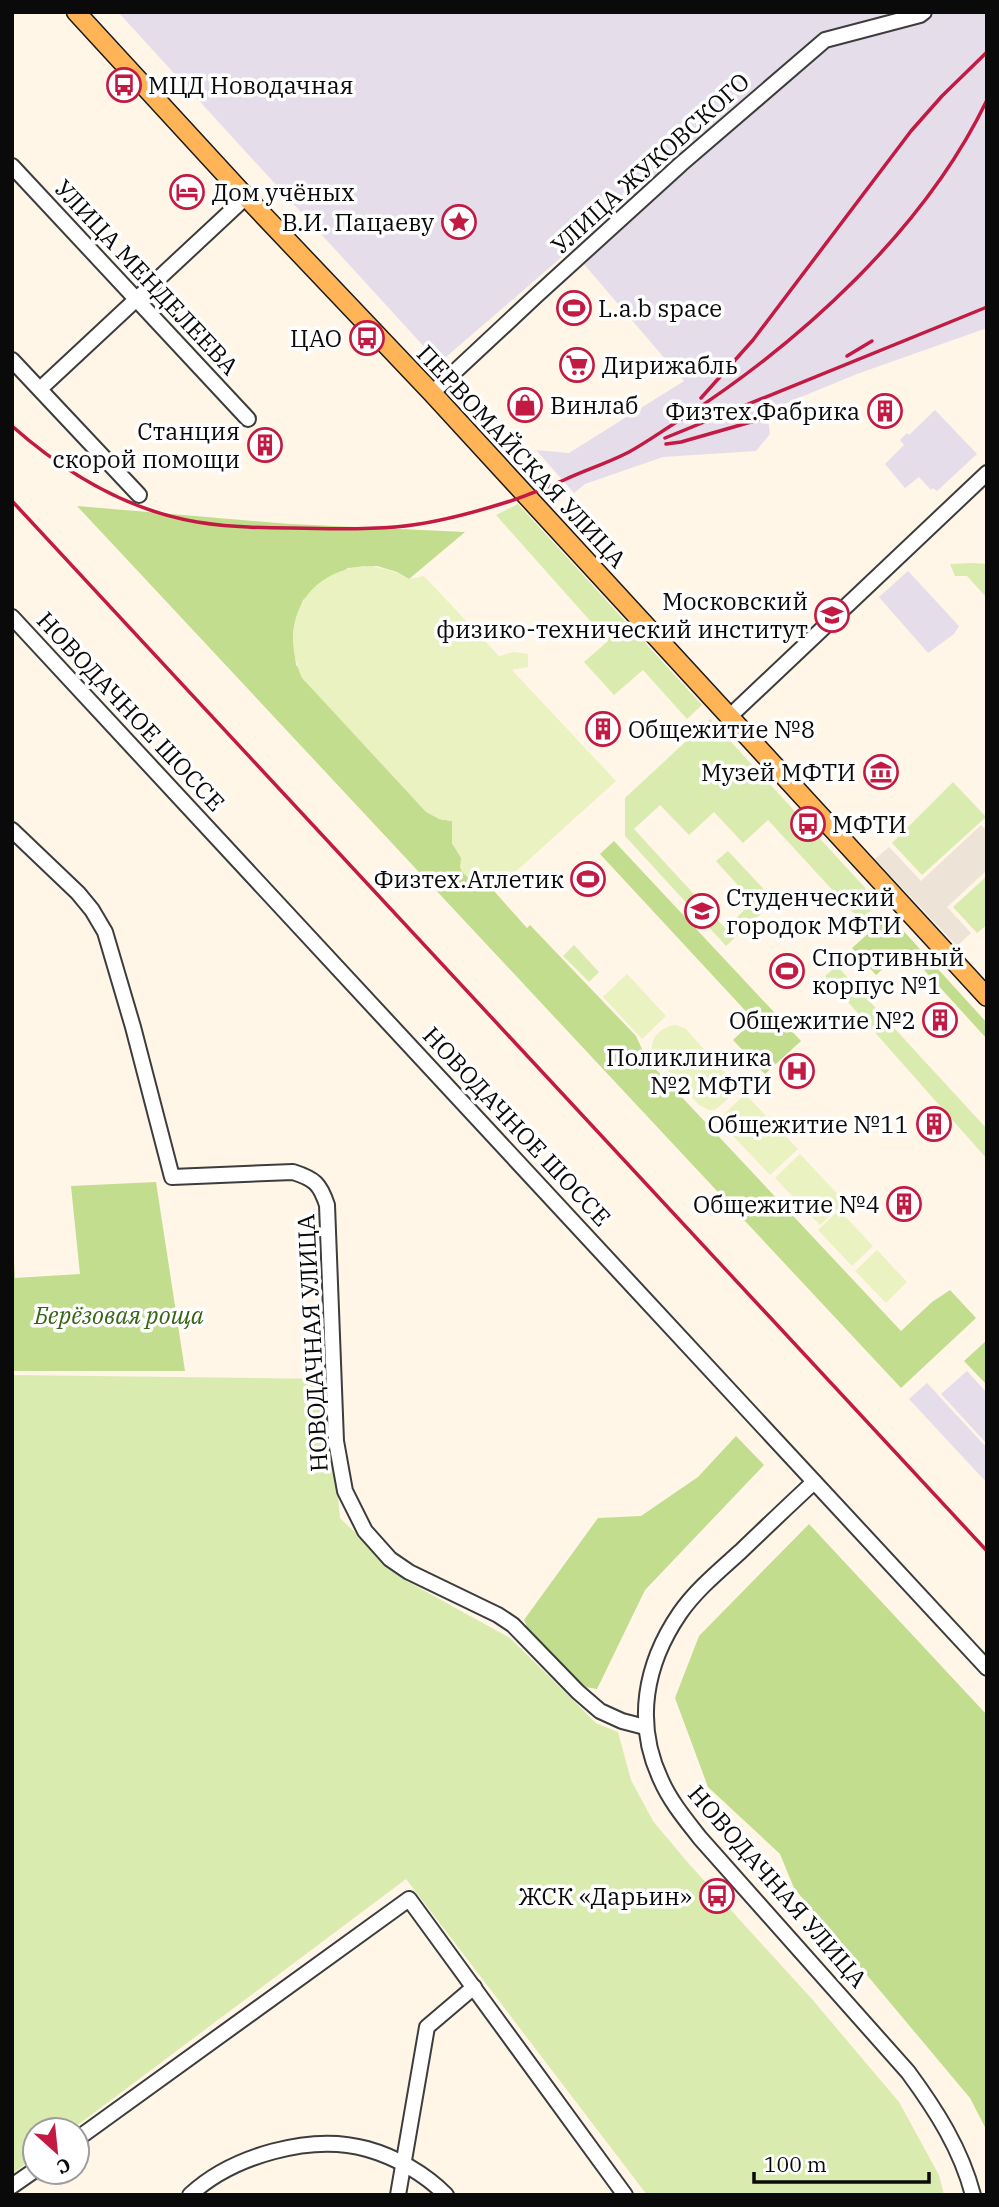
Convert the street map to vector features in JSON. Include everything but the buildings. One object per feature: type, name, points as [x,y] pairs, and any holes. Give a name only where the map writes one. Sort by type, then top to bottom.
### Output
[{"type":"main road","name":"ПЕРВОМАЙСКАЯ УЛИЦА","points":[[76,12],[432,393],[987,997]]},
{"type":"street","name":"УЛИЦА ЖУКОВСКОГО","points":[[432,393],[545,286],[825,40],[924,12]]},
{"type":"street","name":"УЛИЦА МЕНДЕЛЕЕВА","points":[[12,166],[248,419]]},
{"type":"street","points":[[40,389],[246,197]]},
{"type":"street","points":[[12,359],[139,495]]},
{"type":"street","points":[[729,717],[987,473]]},
{"type":"street","name":"НОВОДАЧНОЕ ШОССЕ","points":[[12,617],[987,1668]]},
{"type":"street","name":"НОВОДАЧНАЯ УЛИЦА","points":[[12,830],[78,893],[105,932],[130,1015],[172,1177],[293,1172],[310,1177],[323,1193],[327,1205],[337,1450],[345,1491],[365,1531],[390,1559],[410,1572],[513,1625],[600,1711],[645,1727],[651,1757],[661,1782],[676,1807],[700,1838],[926,2095],[954,2142],[973,2195]]},
{"type":"street","points":[[645,1727],[645,1702],[650,1672],[662,1642],[681,1611],[814,1482]]},
{"type":"street","points":[[91,2129],[409,1899],[625,2195]]},
{"type":"street","points":[[398,2195],[427,2027],[474,1987]]},
{"type":"street","points":[[190,2195],[227,2168],[270,2152],[306,2145],[366,2149],[430,2179],[446,2195]]},
{"type":"shaded area","points":[[118,12],[987,12],[987,328],[857,374],[767,411],[770,434],[756,451],[663,457],[585,484],[574,493],[536,450],[569,453],[684,381],[571,249],[439,363]]},
{"type":"shaded area","points":[[935,410],[977,454],[937,491],[933,488],[931,490],[919,477],[905,488],[885,464],[904,445],[900,440]]},
{"type":"shaded area","points":[[908,571],[959,626],[954,634],[928,653],[879,597]]},
{"type":"shaded area","points":[[981,825],[987,831],[987,870],[947,907],[971,933],[957,946],[875,859],[889,847],[921,881]]},
{"type":"shaded area","points":[[967,1371],[987,1393],[987,1444],[941,1394]]},
{"type":"shaded area","points":[[927,1383],[987,1448],[987,1483],[909,1399]]},
{"type":"green space","points":[[518,504],[702,705],[687,719],[643,670],[614,695],[584,662],[608,641],[496,515]]},
{"type":"green space","points":[[77,506],[290,524],[465,532],[409,579],[377,566],[348,568],[303,600],[294,626],[296,665],[439,819],[452,821],[452,843],[481,889],[494,891],[527,928],[530,925],[636,1036],[647,1060],[901,1331],[932,1302],[950,1290],[976,1318],[901,1388]]},
{"type":"green space","points":[[950,564],[987,564],[987,598],[967,576],[955,576]]},
{"type":"green space","points":[[363,566],[387,569],[409,579],[424,576],[499,656],[514,652],[528,654],[528,667],[512,670],[616,781],[494,891],[477,886],[462,872],[461,858],[452,843],[452,821],[439,819],[426,812],[302,678],[295,658],[293,639],[301,604],[311,590],[325,579]]},
{"type":"green space","points":[[710,719],[879,903],[860,920],[768,820],[743,843],[714,812],[689,835],[660,805],[634,829],[725,928],[753,902],[716,861],[728,851],[775,901],[726,946],[625,836],[625,798]]},
{"type":"green space","points":[[953,782],[986,817],[922,875],[892,843]]},
{"type":"green space","points":[[614,841],[801,1041],[765,1074],[733,1040],[754,1020],[600,854]]},
{"type":"green space","points":[[987,876],[987,925],[977,933],[953,907]]},
{"type":"green space","points":[[889,915],[987,1023],[987,1039],[905,949],[876,975],[852,948]]},
{"type":"green space","points":[[574,945],[599,972],[589,982],[563,956]]},
{"type":"green space","points":[[837,966],[987,1129],[987,1159],[825,976]]},
{"type":"green space","points":[[627,974],[666,1016],[642,1039],[603,997]]},
{"type":"green space","points":[[676,1025],[686,1029],[733,1082],[731,1096],[715,1110],[699,1105],[652,1052],[653,1042],[658,1034]]},
{"type":"green space","points":[[745,1094],[798,1149],[770,1175],[718,1120]]},
{"type":"green space","points":[[800,1154],[845,1202],[820,1225],[775,1178]]},
{"type":"green space","name":"Берёзовая роща","points":[[156,1182],[185,1371],[12,1371],[12,1228],[15,1278],[80,1274],[71,1186]]},
{"type":"green space","points":[[839,1210],[873,1246],[852,1266],[818,1230]]},
{"type":"green space","points":[[877,1250],[907,1282],[886,1303],[855,1271]]},
{"type":"green space","points":[[987,1340],[987,1385],[964,1361]]},
{"type":"green space","points":[[12,1375],[327,1379],[340,1518],[403,1579],[510,1638],[596,1723],[618,1732],[631,1780],[653,1821],[811,1998],[899,2102],[939,2175],[944,2195],[647,2195],[406,1879],[90,2116],[21,2116],[21,2167],[12,2174]]},
{"type":"green space","points":[[736,1436],[764,1465],[645,1590],[597,1689],[585,1687],[530,1633],[524,1620],[598,1518],[641,1516],[698,1477]]},
{"type":"green space","points":[[809,1524],[987,1715],[987,2131],[970,2098],[794,1888],[780,1854],[708,1787],[675,1698],[699,1636]]},
{"type":"railway","points":[[701,398],[753,340],[911,131],[987,52]]},
{"type":"railway","points":[[12,426],[75,474],[121,499],[146,509],[208,524],[316,529],[395,527],[423,524],[512,501],[629,452],[728,388],[815,318],[895,237],[930,193],[961,148],[987,100]]},
{"type":"railway","points":[[665,438],[987,307]]},
{"type":"railway","points":[[847,356],[872,341]]},
{"type":"railway","points":[[666,444],[758,420]]},
{"type":"railway","points":[[12,501],[987,1551]]},
{"type":"place","name":"МЦД Новодачная","points":[[124,85]]},
{"type":"place","name":"Дом учёных","points":[[187,192]]},
{"type":"place","name":"В.И. Пацаеву","points":[[459,222]]},
{"type":"place","name":"L.a.b space","points":[[574,308]]},
{"type":"place","name":"ЦАО","points":[[367,338]]},
{"type":"place","name":"Дирижабль","points":[[577,365]]},
{"type":"place","name":"Винлаб","points":[[525,405]]},
{"type":"place","name":"Физтех.Фабрика","points":[[885,411]]},
{"type":"place","name":"Станция скорой помощи","points":[[265,445]]},
{"type":"place","name":"Московский физико-технический институт","points":[[832,615]]},
{"type":"place","name":"Общежитие №8","points":[[603,729]]},
{"type":"place","name":"Музей МФТИ","points":[[881,772]]},
{"type":"place","name":"МФТИ","points":[[808,824]]},
{"type":"place","name":"Физтех.Атлетик","points":[[588,879]]},
{"type":"place","name":"Студенческий городок МФТИ","points":[[702,911]]},
{"type":"place","name":"Спортивный корпус №1","points":[[787,971]]},
{"type":"place","name":"Общежитие №2","points":[[940,1020]]},
{"type":"place","name":"Поликлиника №2 МФТИ","points":[[797,1071]]},
{"type":"place","name":"Общежитие №11","points":[[934,1124]]},
{"type":"place","name":"Общежитие №4","points":[[904,1204]]},
{"type":"place","name":"ЖСК «Дарьин»","points":[[717,1896]]}]
